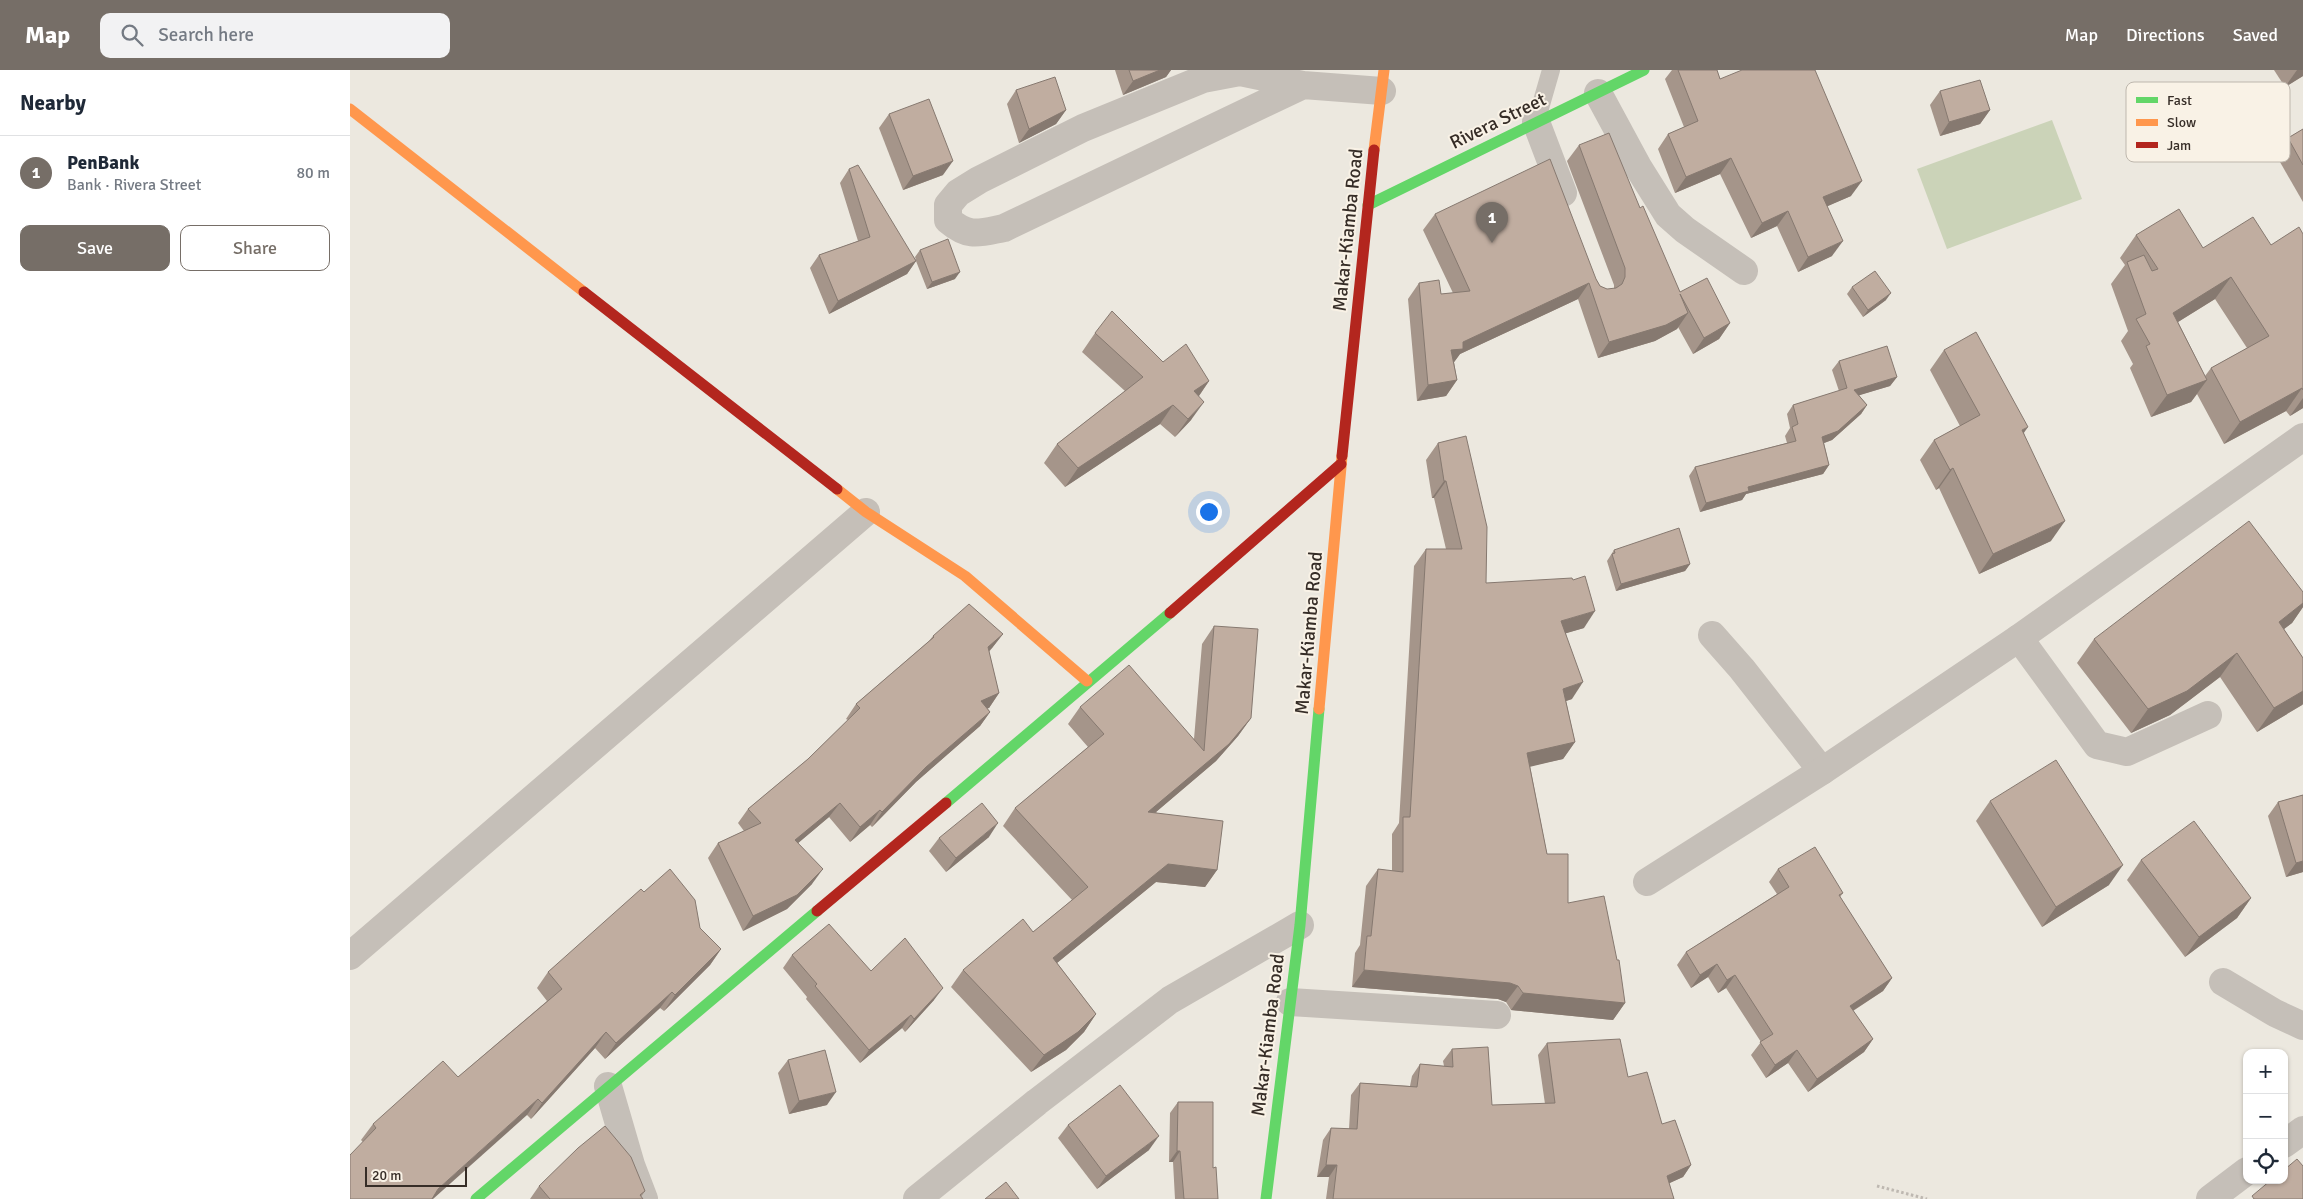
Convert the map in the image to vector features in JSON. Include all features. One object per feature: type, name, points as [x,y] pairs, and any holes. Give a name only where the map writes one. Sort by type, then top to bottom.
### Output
[{"type":"street","name":"Rivera Street","points":[[1368,204],[1644,70]]},
{"type":"street","points":[[1303,85],[1004,228],[974,234],[959,229],[948,220],[948,205],[958,194],[980,180],[1083,128],[1203,80],[1240,72],[1303,85],[1383,81]]},
{"type":"street","name":"Makar-Kiamba Road","points":[[1266,1199],[1300,925],[1342,464],[1368,204],[1383,81]]},
{"type":"street","points":[[1598,93],[1638,167],[1668,215],[1685,230],[1744,271]]},
{"type":"street","points":[[350,108],[866,512],[966,576],[1086,681]]},
{"type":"street","points":[[1536,122],[1571,215]]},
{"type":"street","points":[[1647,882],[1822,771],[2019,638],[2303,437]]},
{"type":"street","points":[[476,1199],[1086,681],[1218,572],[1342,464]]},
{"type":"street","points":[[350,956],[866,512]]},
{"type":"street","points":[[1712,635],[1742,669],[1822,771]]},
{"type":"street","points":[[2019,638],[2097,745],[2126,752],[2208,715]]},
{"type":"street","points":[[916,1199],[1037,1102],[1170,1000],[1300,925]]},
{"type":"street","points":[[2223,982],[2274,1013],[2303,1026]]},
{"type":"street","points":[[1290,1002],[1497,1015]]},
{"type":"street","points":[[608,1086],[631,1165],[644,1199]]},
{"type":"street","points":[[2288,1141],[2303,1130]]},
{"type":"street","points":[[2210,1199],[2243,1174]]},
{"type":"lane","points":[[1536,122],[1551,70]]},
{"type":"path","points":[[1877,1186],[1927,1199]]},
{"type":"green space","points":[[2052,120],[2082,199],[1947,249],[1917,169]]},
{"type":"building","points":[[1129,70],[1160,70],[1133,81]]},
{"type":"building","points":[[1678,70],[1717,70],[1720,79],[1742,70],[1815,70],[1862,181],[1823,197],[1843,241],[1808,257],[1788,211],[1762,223],[1731,158],[1686,177],[1668,134],[1698,121]]},
{"type":"building","points":[[1055,77],[1066,110],[1029,129],[1016,90]]},
{"type":"building","points":[[1980,80],[1990,110],[1949,122],[1940,91]]},
{"type":"building","points":[[929,99],[953,161],[913,176],[889,114]]},
{"type":"building","points":[[2303,129],[2303,165],[2290,142],[2290,137]]},
{"type":"building","points":[[1609,133],[1640,208],[1643,206],[1680,292],[1707,278],[1730,323],[1704,338],[1680,294],[1688,313],[1666,325],[1609,342],[1589,283],[1463,342],[1463,349],[1451,350],[1457,380],[1428,385],[1419,283],[1439,280],[1441,294],[1470,291],[1435,214],[1550,159],[1600,286],[1607,289],[1616,288],[1622,284],[1625,277],[1625,268],[1579,145]]},
{"type":"building","points":[[858,165],[916,261],[838,301],[819,255],[870,237],[849,169]]},
{"type":"building","points":[[2179,209],[2203,248],[2253,217],[2271,245],[2299,227],[2303,234],[2303,390],[2302,388],[2240,422],[2211,368],[2269,336],[2231,277],[2173,313],[2207,380],[2167,395],[2146,346],[2150,344],[2136,319],[2146,314],[2127,262],[2144,255],[2152,271],[2158,269],[2136,235]]},
{"type":"building","points":[[948,239],[960,272],[932,282],[920,250]]},
{"type":"building","points":[[1875,271],[1891,293],[1868,310],[1852,287]]},
{"type":"building","points":[[1112,311],[1163,362],[1186,344],[1209,381],[1194,391],[1204,402],[1188,419],[1173,405],[1078,468],[1057,444],[1143,377],[1095,333]]},
{"type":"building","points":[[1976,332],[2028,427],[2022,430],[2065,521],[1993,554],[1953,468],[1950,470],[1934,440],[1980,415],[1944,350]]},
{"type":"building","points":[[1887,346],[1897,377],[1854,390],[1867,405],[1838,431],[1822,437],[1829,465],[1748,487],[1749,491],[1706,503],[1695,467],[1796,441],[1792,427],[1798,424],[1793,405],[1847,388],[1839,361]]},
{"type":"building","points":[[1466,436],[1487,527],[1486,583],[1572,578],[1573,580],[1585,576],[1595,611],[1561,621],[1583,682],[1563,689],[1575,742],[1527,753],[1547,854],[1568,854],[1568,903],[1604,896],[1617,960],[1619,960],[1625,1003],[1523,993],[1518,986],[1510,983],[1364,970],[1367,936],[1371,936],[1378,869],[1403,872],[1403,817],[1410,817],[1426,549],[1462,549],[1446,481],[1444,481],[1438,443]]},
{"type":"building","points":[[2249,521],[2303,592],[2303,603],[2279,622],[2303,658],[2303,691],[2274,708],[2237,653],[2187,691],[2148,709],[2094,639]]},
{"type":"building","points":[[1679,528],[1690,564],[1621,584],[1612,554],[1615,553],[1614,550]]},
{"type":"building","points":[[969,604],[1003,634],[988,647],[999,693],[981,701],[990,712],[926,767],[882,812],[880,810],[860,827],[840,803],[795,840],[823,869],[797,895],[753,916],[718,843],[761,823],[748,809],[808,759],[860,708],[856,704],[934,637]]},
{"type":"building","points":[[1214,626],[1258,629],[1251,718],[1229,744],[1148,812],[1223,821],[1217,870],[1168,864],[1053,958],[1096,1014],[1078,1032],[1044,1055],[963,970],[1023,919],[1033,932],[1088,887],[1015,808],[1104,734],[1080,707],[1129,665],[1204,751]]},
{"type":"building","points":[[2056,760],[2123,865],[2056,907],[1990,801]]},
{"type":"building","points":[[2303,795],[2303,861],[2296,863],[2278,802]]},
{"type":"building","points":[[982,803],[998,823],[956,858],[939,838]]},
{"type":"building","points":[[2194,821],[2251,898],[2199,937],[2141,860]]},
{"type":"building","points":[[1815,847],[1843,893],[1839,895],[1892,978],[1850,1006],[1873,1039],[1817,1079],[1797,1050],[1775,1065],[1760,1042],[1773,1034],[1735,975],[1727,980],[1717,964],[1700,975],[1686,952],[1789,887],[1778,869]]},
{"type":"building","points":[[670,869],[695,900],[700,928],[721,949],[675,995],[672,992],[616,1043],[606,1032],[542,1103],[538,1099],[438,1189],[432,1199],[350,1199],[350,1155],[376,1128],[373,1124],[443,1061],[458,1077],[562,989],[548,972],[641,889],[644,892]]},
{"type":"building","points":[[829,924],[871,971],[905,938],[943,988],[914,1019],[911,1015],[869,1050],[815,986],[817,984],[792,955]]},
{"type":"building","points":[[1620,1039],[1628,1077],[1647,1072],[1662,1124],[1675,1120],[1691,1165],[1667,1176],[1674,1199],[1333,1199],[1337,1165],[1326,1165],[1331,1128],[1357,1129],[1360,1083],[1417,1087],[1420,1064],[1453,1067],[1452,1049],[1488,1047],[1492,1105],[1555,1103],[1547,1043]]},
{"type":"building","points":[[825,1050],[836,1092],[799,1101],[788,1060]]},
{"type":"building","points":[[1120,1085],[1159,1136],[1106,1176],[1068,1125]]},
{"type":"building","points":[[1178,1102],[1213,1102],[1213,1168],[1216,1167],[1218,1199],[1184,1199],[1180,1151],[1177,1151]]},
{"type":"building","points":[[605,1126],[631,1157],[645,1191],[640,1195],[643,1199],[550,1199],[539,1186],[578,1148]]},
{"type":"building","points":[[2297,1159],[2303,1166],[2303,1199],[2254,1199],[2252,1196],[2266,1184],[2288,1184],[2288,1167]]},
{"type":"building","points":[[1006,1182],[1019,1199],[985,1199]]},
{"type":"traffic: fast","points":[[1368,205],[1644,70]]},
{"type":"traffic: fast","points":[[946,803],[1170,613]]},
{"type":"traffic: fast","points":[[1266,1199],[1300,925],[1319,709]]},
{"type":"traffic: fast","points":[[476,1199],[817,911]]},
{"type":"traffic: slow","points":[[1374,150],[1384,70]]},
{"type":"traffic: slow","points":[[350,109],[584,292]]},
{"type":"traffic: slow","points":[[1319,709],[1342,456]]},
{"type":"traffic: slow","points":[[837,489],[866,512],[965,576],[1087,681]]},
{"type":"traffic: jam","points":[[1342,456],[1374,150]]},
{"type":"traffic: jam","points":[[584,292],[837,489]]},
{"type":"traffic: jam","points":[[1170,613],[1341,464]]},
{"type":"traffic: jam","points":[[817,911],[946,803]]},
{"type":"place","name":"PenBank","points":[[1492,243]]}]
